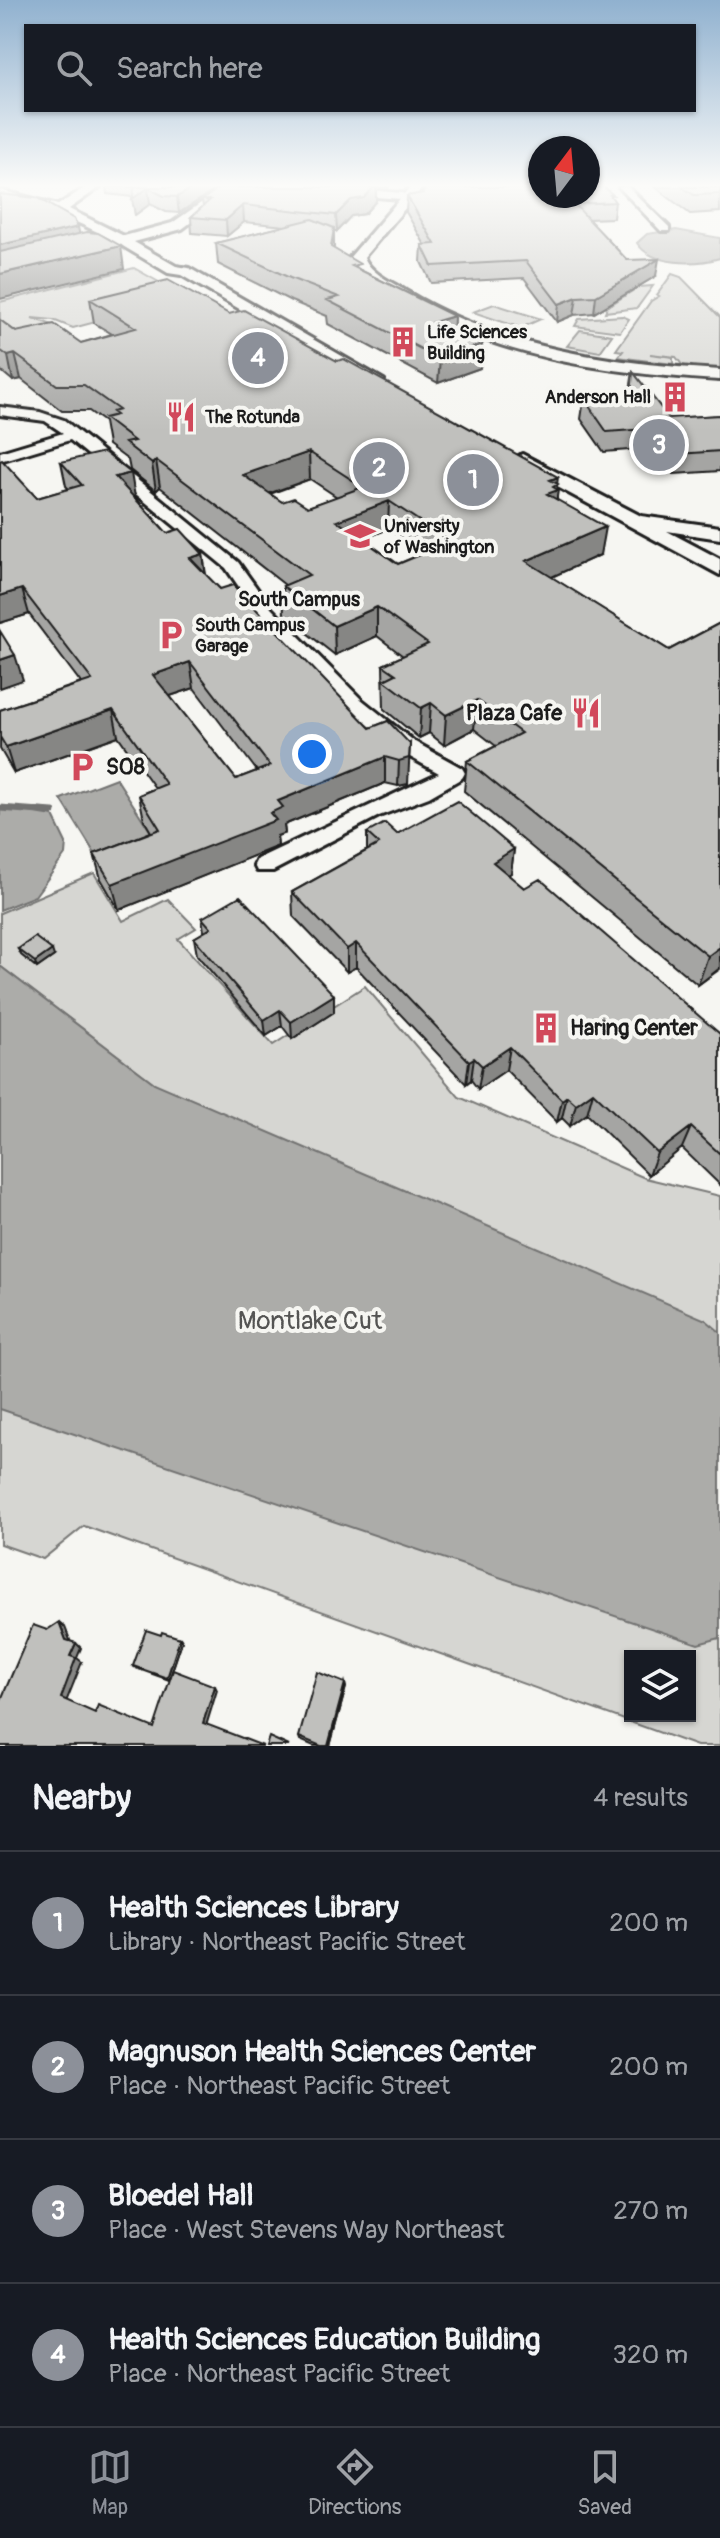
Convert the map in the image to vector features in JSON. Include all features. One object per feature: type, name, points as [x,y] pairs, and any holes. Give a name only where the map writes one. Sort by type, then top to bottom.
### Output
[{"type":"main road","points":[[170,268],[173,270],[170,274],[339,366],[356,370],[385,386]]},
{"type":"main road","points":[[363,268],[412,303],[461,327],[534,349],[630,366],[720,375]]},
{"type":"main road","points":[[506,451],[720,568]]},
{"type":"main road","points":[[629,519],[720,533]]},
{"type":"street","points":[[0,411],[52,420],[64,426],[223,557],[265,612],[354,703],[408,747],[455,773],[422,792],[372,811],[265,865]]},
{"type":"street","points":[[0,422],[72,435]]},
{"type":"street","points":[[0,457],[72,435]]},
{"type":"green space","points":[[132,268],[187,298],[73,328],[53,320],[32,318],[56,326],[0,338],[0,302]]},
{"type":"green space","points":[[672,274],[681,277],[720,317],[720,370],[683,366],[676,357],[650,354],[673,357],[673,364],[618,357],[623,351],[616,350],[651,301],[659,296]]},
{"type":"green space","points":[[653,286],[637,308],[605,312],[607,307],[639,287]]},
{"type":"green space","points":[[494,304],[541,319],[521,328],[473,312]]},
{"type":"green space","points":[[622,316],[629,319],[620,332],[575,326],[579,319]]},
{"type":"green space","points":[[580,330],[612,335],[600,352],[567,346]]},
{"type":"green space","name":"Montlake Cut","points":[[94,873],[123,921],[168,899],[196,928],[178,939],[273,1045],[365,986],[459,1097],[645,1178],[720,1196],[720,1746],[697,1746],[630,1722],[696,1722],[696,1650],[624,1650],[624,1720],[84,1526],[43,1559],[0,1544],[0,1280],[154,1083],[0,966],[0,913]]},
{"type":"shaded area","points":[[116,778],[165,854],[100,862],[61,799]]},
{"type":"shaded area","points":[[0,807],[53,816],[66,843],[65,855],[35,896],[0,910]]},
{"type":"shaded area","name":"Montlake Cut","points":[[0,966],[154,1083],[706,1320],[720,1332],[720,1638],[698,1644],[0,1409]]},
{"type":"building","points":[[0,268],[24,268],[0,274]]},
{"type":"building","points":[[270,268],[357,268],[454,316],[434,322],[482,344],[440,359],[327,300],[339,297]]},
{"type":"building","points":[[532,268],[643,268],[596,296],[577,297],[559,304]]},
{"type":"building","points":[[168,280],[229,314],[244,310],[337,361],[344,359],[558,477],[550,480],[558,484],[553,487],[558,490],[547,494],[605,527],[526,561],[669,650],[720,623],[720,947],[708,956],[467,761],[521,733],[477,700],[446,715],[431,703],[421,708],[384,680],[396,674],[383,665],[428,644],[377,607],[334,626],[283,586],[309,575],[156,460],[152,464],[125,443],[134,441],[104,418],[116,415],[112,412],[119,410],[84,385],[57,385],[15,354],[8,356],[0,350],[0,320],[16,332],[54,324],[81,343],[136,328],[90,299]],"holes":[[[309,452],[363,487],[308,507],[294,498],[282,502],[243,475]],[[389,501],[451,542],[398,564],[337,521]]]},
{"type":"building","points":[[633,372],[669,418],[720,415],[720,451],[678,454],[659,428],[607,432],[584,399],[631,396]]},
{"type":"building","points":[[104,452],[131,473],[115,477],[167,533],[180,529],[203,554],[190,558],[220,589],[233,585],[370,728],[388,721],[410,744],[409,758],[399,761],[385,757],[278,801],[283,807],[270,813],[276,820],[112,884],[94,854],[160,829],[139,795],[166,784],[113,710],[6,747],[0,737],[0,710],[92,680],[22,589],[0,596],[0,461],[37,498],[82,485],[61,462]],"holes":[[[190,662],[270,766],[236,779],[153,675]]]},
{"type":"building","points":[[0,631],[15,655],[0,660]]},
{"type":"building","points":[[457,801],[514,849],[493,862],[524,888],[540,879],[720,1034],[720,1154],[691,1127],[657,1153],[593,1092],[576,1104],[567,1096],[562,1100],[510,1047],[482,1066],[474,1058],[469,1061],[356,943],[347,949],[292,892],[379,844],[367,833],[385,823],[397,834]]},
{"type":"building","points":[[240,896],[334,995],[291,1022],[280,1010],[264,1020],[194,938],[211,928],[202,918]]},
{"type":"building","points":[[35,937],[52,950],[35,962],[18,949]]},
{"type":"building","points":[[59,1622],[66,1640],[76,1643],[70,1656],[76,1658],[61,1698],[95,1713],[98,1705],[154,1728],[173,1670],[215,1686],[203,1723],[263,1746],[0,1746],[0,1702],[33,1625],[47,1630]]},
{"type":"building","points":[[146,1630],[180,1638],[167,1678],[133,1666]]},
{"type":"building","points":[[317,1672],[345,1683],[328,1746],[299,1737]]},
{"type":"building","points":[[269,1737],[289,1746],[266,1746]]},
{"type":"waterway","points":[[0,808],[53,812]]},
{"type":"place","name":"Life Sciences Building","points":[[403,342]]},
{"type":"place","name":"Health Sciences Education Building","points":[[258,358]]},
{"type":"place","name":"Anderson Hall","points":[[675,397]]},
{"type":"place","name":"The Rotunda","points":[[181,417]]},
{"type":"place","name":"Bloedel Hall","points":[[659,445]]},
{"type":"place","name":"Magnuson Health Sciences Center","points":[[379,468]]},
{"type":"place","name":"Health Sciences Library","points":[[473,480]]},
{"type":"place","name":"University of Washington","points":[[360,536]]},
{"type":"place","name":"South Campus Garage","points":[[171,635]]},
{"type":"place","name":"Plaza Cafe","points":[[586,713]]},
{"type":"place","name":"S08","points":[[82,767]]},
{"type":"place","name":"Haring Center","points":[[546,1028]]},
{"type":"district","name":"South Campus","points":[[299,599]]}]
